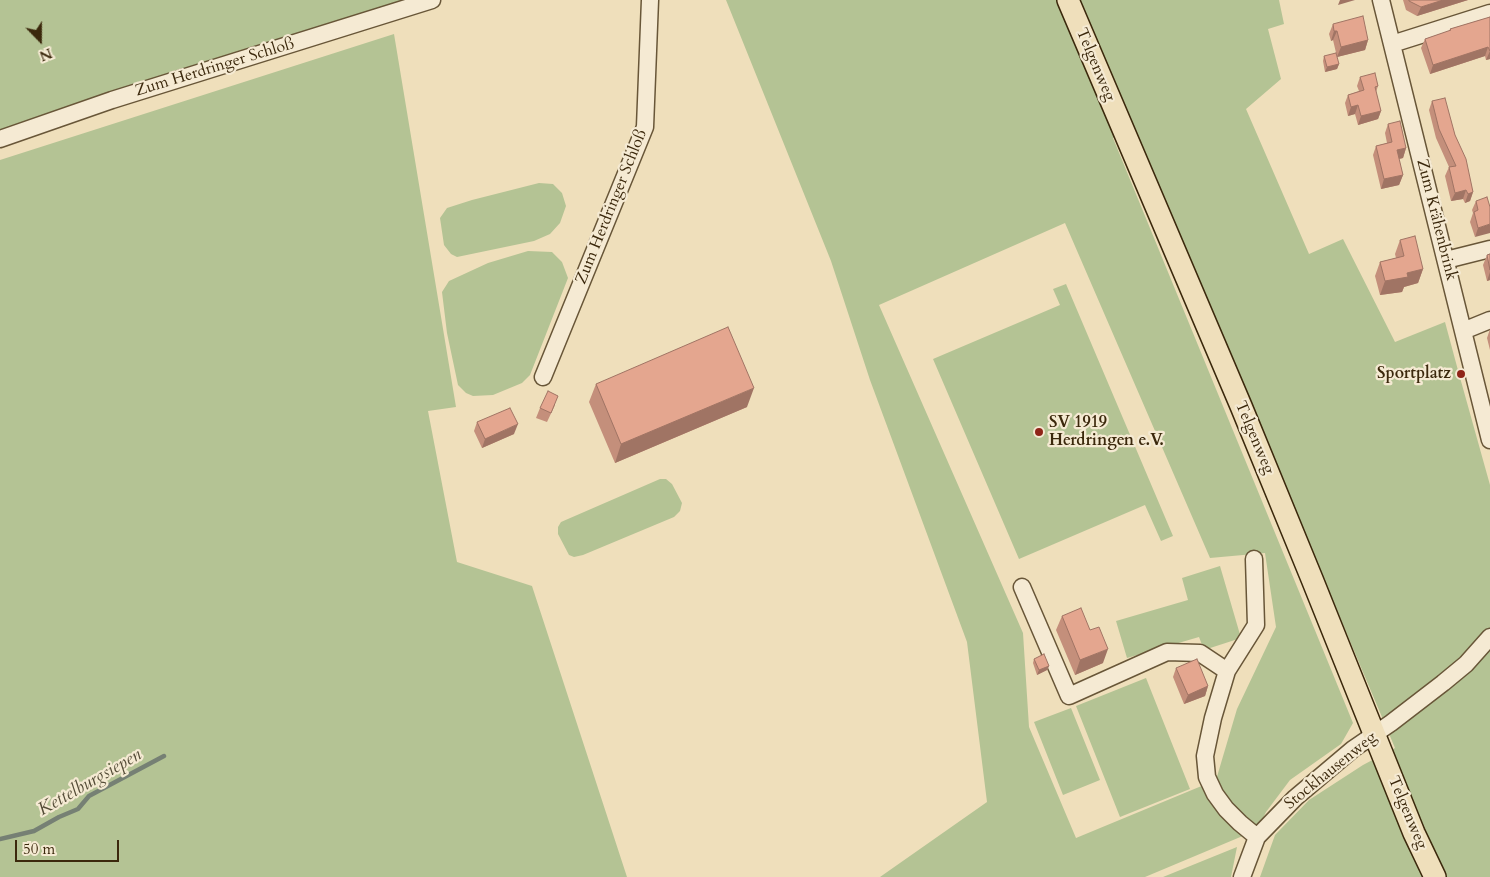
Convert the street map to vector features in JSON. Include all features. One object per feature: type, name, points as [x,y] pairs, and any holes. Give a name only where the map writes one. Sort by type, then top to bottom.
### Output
[{"type":"main road","name":"Telgenweg","points":[[1068,0],[1244,415],[1414,833],[1435,877]]},
{"type":"street","name":"Zum Herdringer Schloß","points":[[0,139],[112,100],[432,0]]},
{"type":"street","name":"Zum Herdringer Schloß","points":[[543,376],[645,128],[650,0]]},
{"type":"street","name":"Zum Krähenbrink","points":[[1381,0],[1490,440]]},
{"type":"street","points":[[1392,44],[1490,13]]},
{"type":"street","points":[[1446,260],[1490,249]]},
{"type":"street","points":[[1462,331],[1490,320]]},
{"type":"street","points":[[1254,559],[1256,625],[1227,671],[1213,718],[1205,756],[1207,777],[1215,794],[1226,809],[1257,836]]},
{"type":"street","points":[[1022,587],[1069,696],[1167,652],[1200,653],[1227,671]]},
{"type":"street","name":"Stockhausenweg","points":[[1242,877],[1257,836],[1295,798],[1353,749],[1443,683],[1466,664],[1490,637]]},
{"type":"green space","points":[[0,0],[416,0],[0,132]]},
{"type":"green space","points":[[726,0],[1279,0],[1284,24],[1268,29],[1281,79],[1246,109],[1309,254],[1343,239],[1395,342],[1445,322],[1490,485],[1490,877],[1260,877],[1275,835],[1309,800],[1363,765],[1395,748],[1134,129],[1113,138],[1353,723],[1341,744],[1290,780],[1266,812],[1257,830],[1145,877],[880,877],[987,802],[967,642],[870,380],[831,261]],"holes":[[[1065,223],[1210,558],[1265,553],[1276,627],[1237,709],[1216,780],[1076,838],[1029,727],[1023,633],[879,305]]]},
{"type":"green space","points":[[394,34],[456,407],[428,411],[457,562],[532,586],[627,877],[0,877],[0,160]]},
{"type":"green space","points":[[539,183],[553,184],[562,193],[566,206],[560,223],[550,234],[534,241],[457,257],[451,254],[444,245],[440,218],[447,208]]},
{"type":"green space","points":[[528,251],[552,252],[562,262],[568,278],[530,375],[522,383],[493,395],[473,396],[466,393],[458,385],[447,333],[442,292],[449,281],[488,263]]},
{"type":"green space","name":"SV 1919 Herdringen e.V.","points":[[1066,284],[1173,536],[1161,541],[1145,505],[1019,559],[933,359],[1060,305],[1053,289]]},
{"type":"green space","points":[[660,479],[666,479],[672,484],[682,503],[680,511],[674,517],[583,555],[574,557],[569,555],[558,534],[558,527],[561,522]]},
{"type":"green space","points":[[1220,566],[1241,638],[1204,650],[1199,637],[1127,658],[1116,621],[1188,600],[1182,578]]},
{"type":"green space","points":[[1146,678],[1190,789],[1120,817],[1076,706]]},
{"type":"green space","points":[[1071,708],[1100,780],[1063,795],[1034,722]]},
{"type":"green space","points":[[1237,847],[1231,877],[1163,877]]},
{"type":"building","points":[[1409,0],[1443,0],[1421,7]]},
{"type":"building","points":[[1363,16],[1368,40],[1341,47],[1333,24]]},
{"type":"building","points":[[1490,17],[1490,51],[1488,47],[1433,65],[1425,39]]},
{"type":"building","points":[[1336,53],[1339,64],[1327,67],[1324,56]]},
{"type":"building","points":[[1375,73],[1378,86],[1375,87],[1381,111],[1361,116],[1358,105],[1351,107],[1348,95],[1364,90],[1360,77]]},
{"type":"building","points":[[1445,98],[1455,135],[1466,159],[1473,192],[1468,194],[1466,190],[1455,193],[1449,167],[1456,166],[1439,129],[1432,101]]},
{"type":"building","points":[[1400,121],[1406,148],[1397,150],[1403,175],[1384,179],[1376,146],[1392,142],[1388,124]]},
{"type":"building","points":[[1487,197],[1490,207],[1490,224],[1478,228],[1474,212],[1478,210],[1476,201]]},
{"type":"building","points":[[1415,236],[1423,269],[1407,273],[1408,277],[1385,281],[1380,262],[1404,256],[1400,240]]},
{"type":"building","points":[[1490,254],[1490,270],[1487,255]]},
{"type":"building","points":[[728,327],[754,388],[621,444],[596,384]]},
{"type":"building","points":[[548,391],[558,396],[551,413],[540,408]]},
{"type":"building","points":[[510,408],[518,424],[485,439],[477,422]]},
{"type":"building","points":[[1081,608],[1090,630],[1099,627],[1108,649],[1080,660],[1062,616]]},
{"type":"building","points":[[1044,654],[1049,666],[1039,670],[1034,659]]},
{"type":"building","points":[[1197,659],[1208,686],[1188,695],[1176,668]]},
{"type":"waterway","name":"Kettelburgsiepen","points":[[0,839],[34,831],[78,809],[89,796],[164,756]]},
{"type":"place","name":"Sportplatz","points":[[1461,374]]},
{"type":"place","name":"SV 1919 Herdringen e.V.","points":[[1039,432]]}]
